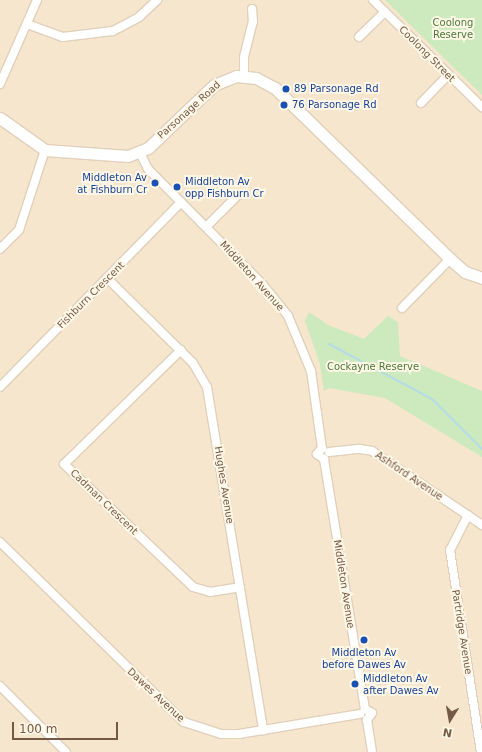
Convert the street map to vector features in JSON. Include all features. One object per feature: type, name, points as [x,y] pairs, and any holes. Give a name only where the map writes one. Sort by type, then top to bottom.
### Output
[{"type":"street","points":[[0,84],[37,0]]},
{"type":"street","points":[[27,24],[63,37],[113,31],[139,18],[157,0]]},
{"type":"street","name":"Coolong Street","points":[[373,0],[482,107]]},
{"type":"street","points":[[252,9],[253,22],[244,57],[244,76],[275,88],[450,259],[465,272],[482,278]]},
{"type":"street","points":[[359,37],[385,12]]},
{"type":"street","points":[[421,103],[448,75]]},
{"type":"street","name":"Parsonage Road","points":[[140,153],[214,85],[244,76]]},
{"type":"street","points":[[0,118],[46,150],[121,157],[140,153]]},
{"type":"street","points":[[0,249],[3,240],[19,230],[46,150]]},
{"type":"street","name":"Middleton Avenue","points":[[140,153],[148,169],[206,226],[277,300],[299,335],[311,372],[325,453],[362,711]]},
{"type":"street","points":[[206,226],[238,195]]},
{"type":"street","name":"Fishburn Crescent","points":[[0,387],[181,202]]},
{"type":"street","points":[[402,308],[450,259]]},
{"type":"street","name":"Hughes Avenue","points":[[108,278],[181,350],[200,372],[207,387],[263,730]]},
{"type":"street","name":"Cadman Crescent","points":[[181,350],[64,464],[192,587],[210,592],[240,587]]},
{"type":"street","name":"Ashford Avenue","points":[[325,453],[360,449],[372,451],[482,524]]},
{"type":"street","name":"Partridge Avenue","points":[[468,515],[450,550],[481,752]]},
{"type":"street","name":"Dawes Avenue","points":[[0,542],[184,722],[221,734],[263,730],[362,711]]},
{"type":"street","points":[[0,686],[66,752]]},
{"type":"street","points":[[362,711],[367,720],[372,752]]},
{"type":"shaded area","points":[[0,0],[482,0],[482,752],[0,752]]},
{"type":"green space","name":"Coolong Reserve","points":[[385,0],[482,0],[482,95],[389,4]]},
{"type":"green space","name":"Cockayne Reserve","points":[[309,312],[328,325],[364,339],[388,316],[398,322],[400,356],[482,391],[482,457],[385,398],[329,388],[324,391],[320,364],[305,321]]},
{"type":"waterway","points":[[329,344],[432,399],[482,449]]},
{"type":"place","name":"89 Parsonage Rd","points":[[286,89]]},
{"type":"place","name":"76 Parsonage Rd","points":[[284,105]]},
{"type":"place","name":"Middleton Av at Fishburn Cr","points":[[155,183]]},
{"type":"place","name":"Middleton Av opp Fishburn Cr","points":[[177,187]]},
{"type":"place","name":"Middleton Av before Dawes Av","points":[[364,640]]},
{"type":"place","name":"Middleton Av after Dawes Av","points":[[355,684]]}]
